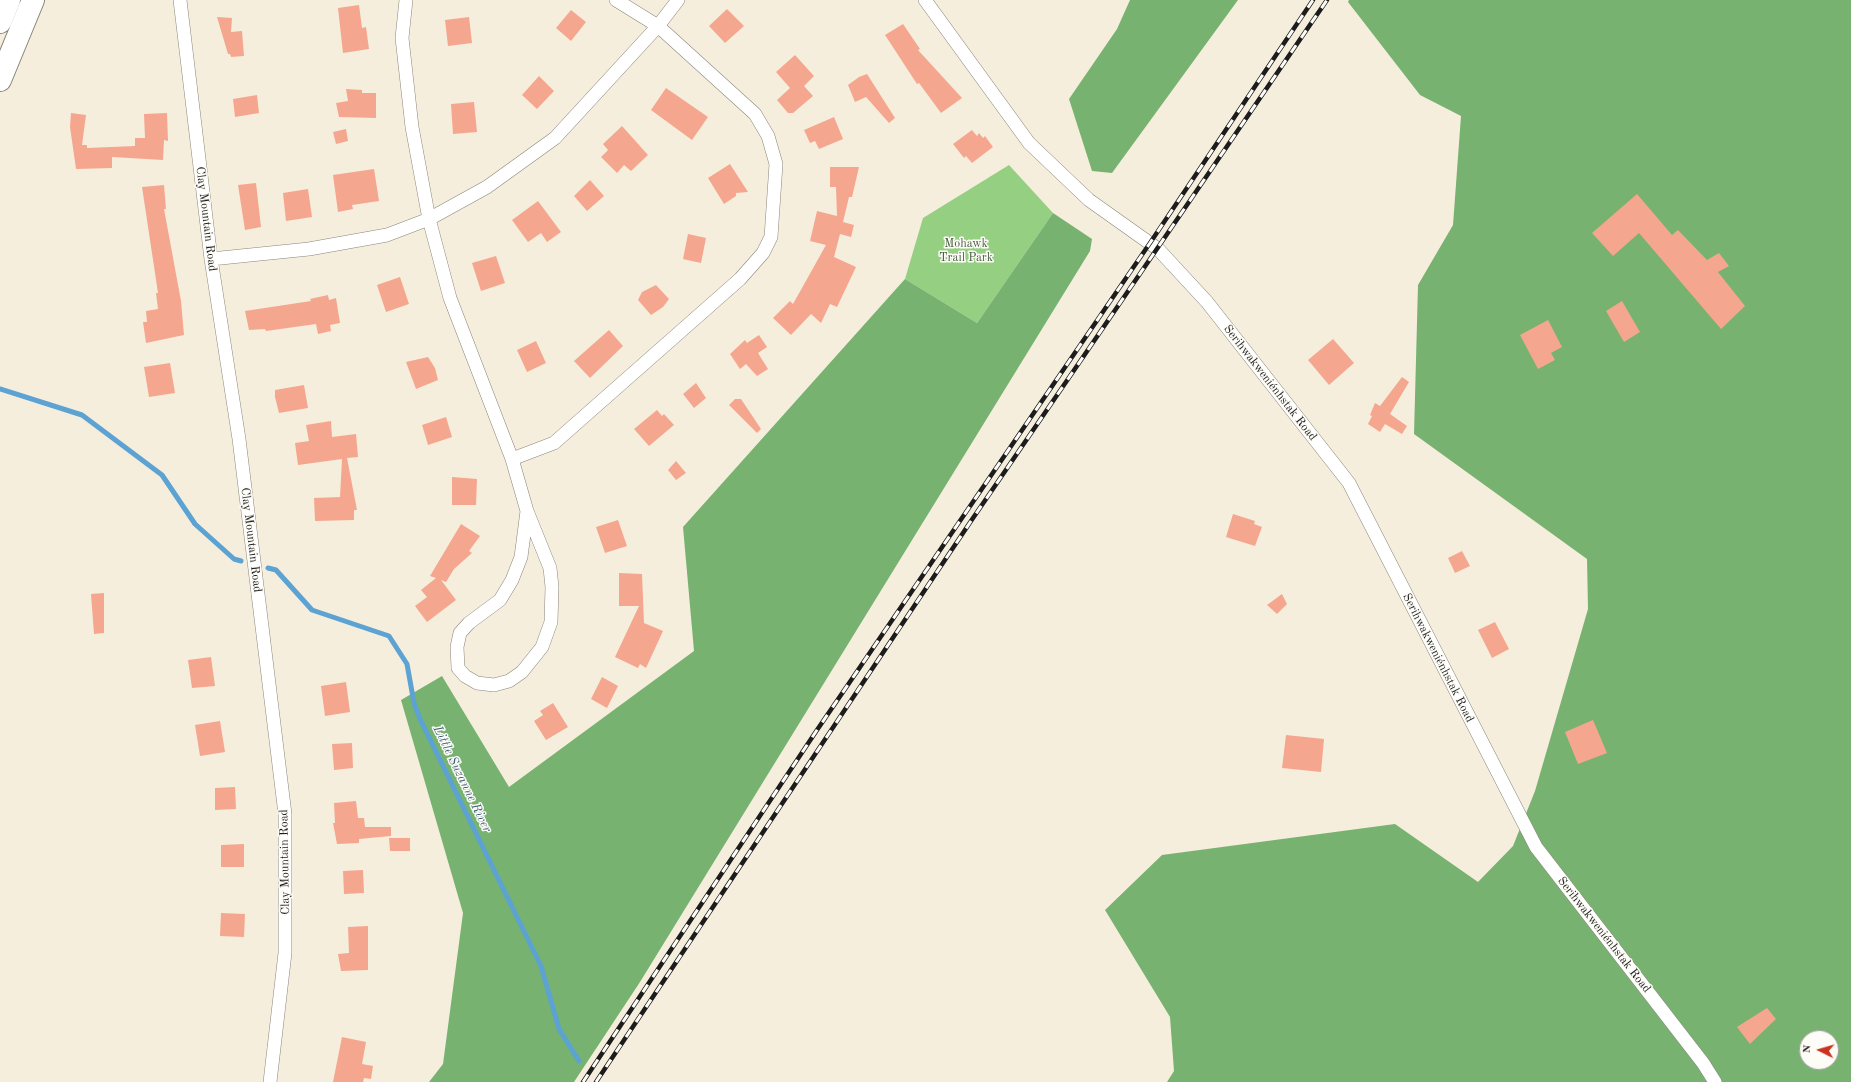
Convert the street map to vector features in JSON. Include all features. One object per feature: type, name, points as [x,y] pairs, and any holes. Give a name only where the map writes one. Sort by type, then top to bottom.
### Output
[{"type":"highway","points":[[0,22],[9,0]]},
{"type":"highway","points":[[0,80],[33,0]]},
{"type":"street","name":"Clay Mountain Road","points":[[180,0],[211,259],[239,439],[285,814],[285,953],[270,1082]]},
{"type":"street","points":[[406,0],[402,38],[412,127],[430,219],[450,298],[512,459],[527,511],[550,568],[552,587],[550,622],[542,647],[522,672],[510,681],[494,684],[477,682],[465,676],[458,668],[457,647],[460,633],[469,623],[500,600],[512,580],[521,557],[527,511]]},
{"type":"street","points":[[512,459],[554,443],[740,279],[763,253],[771,237],[776,164],[768,136],[755,114],[658,26],[616,0]]},
{"type":"street","points":[[211,259],[309,249],[387,235],[430,219],[487,187],[555,138],[658,26],[678,0]]},
{"type":"street","name":"Serihwakweniénhstak Road","points":[[926,0],[1029,143],[1089,200],[1150,243],[1207,302],[1349,483],[1536,847],[1703,1063],[1715,1082]]},
{"type":"green space","points":[[1130,0],[1238,0],[1112,173],[1092,171],[1069,99],[1117,29]]},
{"type":"green space","points":[[1349,0],[1851,0],[1851,1082],[1167,1082],[1174,1071],[1170,1017],[1105,910],[1162,855],[1395,824],[1478,882],[1513,846],[1535,791],[1588,609],[1587,559],[1414,434],[1418,285],[1453,225],[1461,116],[1420,95],[1348,2]]},
{"type":"green space","name":"Mohawk Trail Park","points":[[1009,165],[1053,213],[977,323],[905,279],[923,218]]},
{"type":"green space","points":[[1053,213],[1092,239],[1090,251],[640,982],[574,1082],[429,1082],[443,1064],[463,913],[401,700],[442,676],[509,787],[694,651],[683,527],[905,279],[977,323]]},
{"type":"building","points":[[359,5],[362,28],[366,27],[369,49],[343,53],[338,8]]},
{"type":"building","points":[[727,9],[744,26],[725,43],[709,26]]},
{"type":"building","points":[[571,10],[586,22],[571,41],[556,28]]},
{"type":"building","points":[[217,17],[232,18],[231,32],[242,31],[244,56],[231,57],[230,54],[228,54]]},
{"type":"building","points":[[469,17],[472,43],[448,46],[445,20]]},
{"type":"building","points":[[903,24],[920,49],[918,50],[962,98],[941,113],[919,83],[917,84],[885,35]]},
{"type":"building","points":[[795,55],[814,76],[804,86],[813,96],[793,113],[788,113],[777,100],[790,88],[776,72]]},
{"type":"building","points":[[867,74],[895,118],[889,123],[866,97],[855,102],[848,85],[859,77]]},
{"type":"building","points":[[539,76],[554,91],[537,109],[522,95]]},
{"type":"building","points":[[666,88],[708,117],[692,140],[651,110]]},
{"type":"building","points":[[346,89],[362,90],[362,93],[376,93],[376,118],[339,117],[336,103],[348,101]]},
{"type":"building","points":[[257,95],[259,113],[235,117],[233,99]]},
{"type":"building","points":[[474,102],[477,132],[453,134],[451,104]]},
{"type":"building","points":[[71,113],[86,115],[82,145],[87,145],[87,148],[135,146],[135,138],[145,138],[144,114],[167,113],[168,141],[164,140],[163,160],[112,157],[112,168],[76,169],[70,127]]},
{"type":"building","points":[[834,117],[843,139],[819,149],[815,141],[810,143],[804,130]]},
{"type":"building","points":[[622,126],[648,155],[631,171],[624,165],[617,173],[601,157],[608,150],[603,144]]},
{"type":"building","points":[[346,129],[348,141],[336,144],[333,132]]},
{"type":"building","points":[[972,130],[977,136],[979,133],[983,138],[985,136],[993,147],[972,163],[966,156],[964,158],[953,144]]},
{"type":"building","points":[[730,164],[748,192],[736,193],[736,196],[724,204],[708,178]]},
{"type":"building","points":[[830,167],[859,167],[852,197],[849,197],[843,222],[854,225],[851,237],[840,234],[834,257],[856,267],[837,307],[830,304],[821,323],[811,314],[791,335],[773,318],[790,301],[793,304],[826,245],[810,241],[817,211],[837,216],[836,187],[830,187]]},
{"type":"building","points":[[374,169],[379,201],[352,205],[353,209],[338,212],[333,175]]},
{"type":"building","points":[[590,180],[604,196],[587,211],[574,196]]},
{"type":"building","points":[[256,183],[261,227],[245,230],[238,185]]},
{"type":"building","points":[[164,185],[166,209],[164,209],[181,301],[184,335],[146,343],[143,322],[147,322],[146,311],[158,309],[156,293],[158,293],[142,187]]},
{"type":"building","points":[[308,189],[312,217],[286,221],[283,193]]},
{"type":"building","points":[[1637,194],[1672,235],[1678,230],[1707,260],[1719,253],[1729,266],[1718,272],[1745,306],[1721,329],[1639,233],[1613,256],[1592,233]]},
{"type":"building","points":[[538,201],[561,232],[547,242],[541,233],[528,242],[512,220]]},
{"type":"building","points":[[688,234],[706,238],[701,263],[683,259]]},
{"type":"building","points":[[496,256],[505,283],[481,291],[472,263]]},
{"type":"building","points":[[400,277],[409,304],[386,312],[377,285]]},
{"type":"building","points":[[656,285],[669,299],[663,307],[651,315],[638,300],[642,292]]},
{"type":"building","points":[[328,295],[329,300],[336,298],[340,323],[330,325],[331,331],[318,334],[316,324],[266,331],[265,329],[249,330],[245,311],[311,301],[310,299]]},
{"type":"building","points":[[1622,301],[1640,332],[1624,342],[1606,311]]},
{"type":"building","points":[[1548,320],[1562,347],[1551,353],[1555,360],[1538,369],[1520,335]]},
{"type":"building","points":[[609,330],[623,346],[590,378],[574,361]]},
{"type":"building","points":[[759,335],[767,347],[758,353],[768,369],[757,376],[746,364],[740,369],[730,354],[745,340],[747,343]]},
{"type":"building","points":[[1333,339],[1354,363],[1329,385],[1308,360]]},
{"type":"building","points":[[536,341],[546,363],[527,372],[517,350]]},
{"type":"building","points":[[428,357],[435,368],[438,380],[416,389],[406,362]]},
{"type":"building","points":[[170,363],[175,393],[149,397],[144,367]]},
{"type":"building","points":[[1402,377],[1409,382],[1390,414],[1407,426],[1402,434],[1385,424],[1380,432],[1368,424],[1372,416],[1370,415],[1375,403],[1380,406]]},
{"type":"building","points":[[696,383],[706,398],[694,408],[683,394]]},
{"type":"building","points":[[304,385],[308,408],[279,413],[275,390]]},
{"type":"building","points":[[735,399],[741,399],[761,429],[757,433],[729,405]]},
{"type":"building","points":[[657,410],[662,416],[664,414],[674,425],[649,446],[634,429]]},
{"type":"building","points":[[446,417],[452,437],[428,445],[422,425]]},
{"type":"building","points":[[331,421],[332,437],[356,434],[358,457],[347,458],[357,510],[354,510],[354,520],[315,521],[314,498],[340,497],[342,459],[298,465],[295,443],[309,441],[306,425]]},
{"type":"building","points":[[676,461],[686,473],[676,480],[668,470]]},
{"type":"building","points":[[452,477],[477,479],[476,505],[452,505]]},
{"type":"building","points":[[1233,514],[1255,521],[1254,524],[1262,527],[1255,546],[1226,537]]},
{"type":"building","points":[[618,520],[627,546],[605,553],[596,527]]},
{"type":"building","points":[[461,524],[480,536],[469,551],[472,553],[454,569],[446,582],[441,580],[456,600],[427,622],[415,606],[427,597],[421,590],[436,578],[430,576]]},
{"type":"building","points":[[1462,551],[1470,566],[1455,573],[1448,558]]},
{"type":"building","points":[[619,573],[642,574],[644,623],[663,631],[646,668],[640,664],[638,668],[615,657],[639,606],[619,606]]},
{"type":"building","points":[[104,593],[104,633],[94,634],[91,594]]},
{"type":"building","points":[[1282,594],[1287,604],[1277,614],[1267,605]]},
{"type":"building","points":[[1495,622],[1509,649],[1492,658],[1478,630]]},
{"type":"building","points":[[211,657],[215,686],[192,688],[188,660]]},
{"type":"building","points":[[602,677],[618,686],[607,708],[591,699]]},
{"type":"building","points":[[346,682],[350,712],[325,716],[321,686]]},
{"type":"building","points":[[553,703],[568,727],[546,740],[534,721],[543,715],[540,711]]},
{"type":"building","points":[[1593,720],[1607,753],[1578,764],[1565,732]]},
{"type":"building","points":[[220,721],[225,752],[200,756],[195,725]]},
{"type":"building","points":[[1286,735],[1324,739],[1321,772],[1282,768]]},
{"type":"building","points":[[352,743],[353,768],[334,770],[332,744]]},
{"type":"building","points":[[235,787],[236,809],[215,810],[215,788]]},
{"type":"building","points":[[356,801],[358,818],[364,818],[365,827],[391,827],[391,836],[359,839],[359,843],[337,844],[333,823],[335,823],[334,803]]},
{"type":"building","points":[[389,838],[410,838],[410,851],[390,851]]},
{"type":"building","points":[[244,844],[244,867],[221,867],[221,845]]},
{"type":"building","points":[[363,870],[364,893],[344,894],[343,871]]},
{"type":"building","points":[[221,913],[245,914],[244,937],[220,936]]},
{"type":"building","points":[[368,926],[368,970],[341,971],[338,954],[349,953],[348,927]]},
{"type":"building","points":[[1767,1008],[1776,1019],[1750,1044],[1737,1027]]},
{"type":"building","points":[[342,1037],[366,1042],[362,1064],[373,1066],[371,1079],[364,1078],[363,1082],[333,1082]]},
{"type":"waterway","name":"Little Suzanne River","points":[[0,389],[82,415],[162,475],[195,524],[234,559],[241,561]]},
{"type":"waterway","name":"Little Suzanne River","points":[[268,568],[276,570],[312,610],[389,636],[407,664],[414,703],[420,719],[541,966],[559,1029],[579,1061]]},
{"type":"railway","points":[[583,1082],[817,730],[1150,243],[1313,0]]},
{"type":"railway","points":[[596,1082],[971,521],[1327,0]]}]
